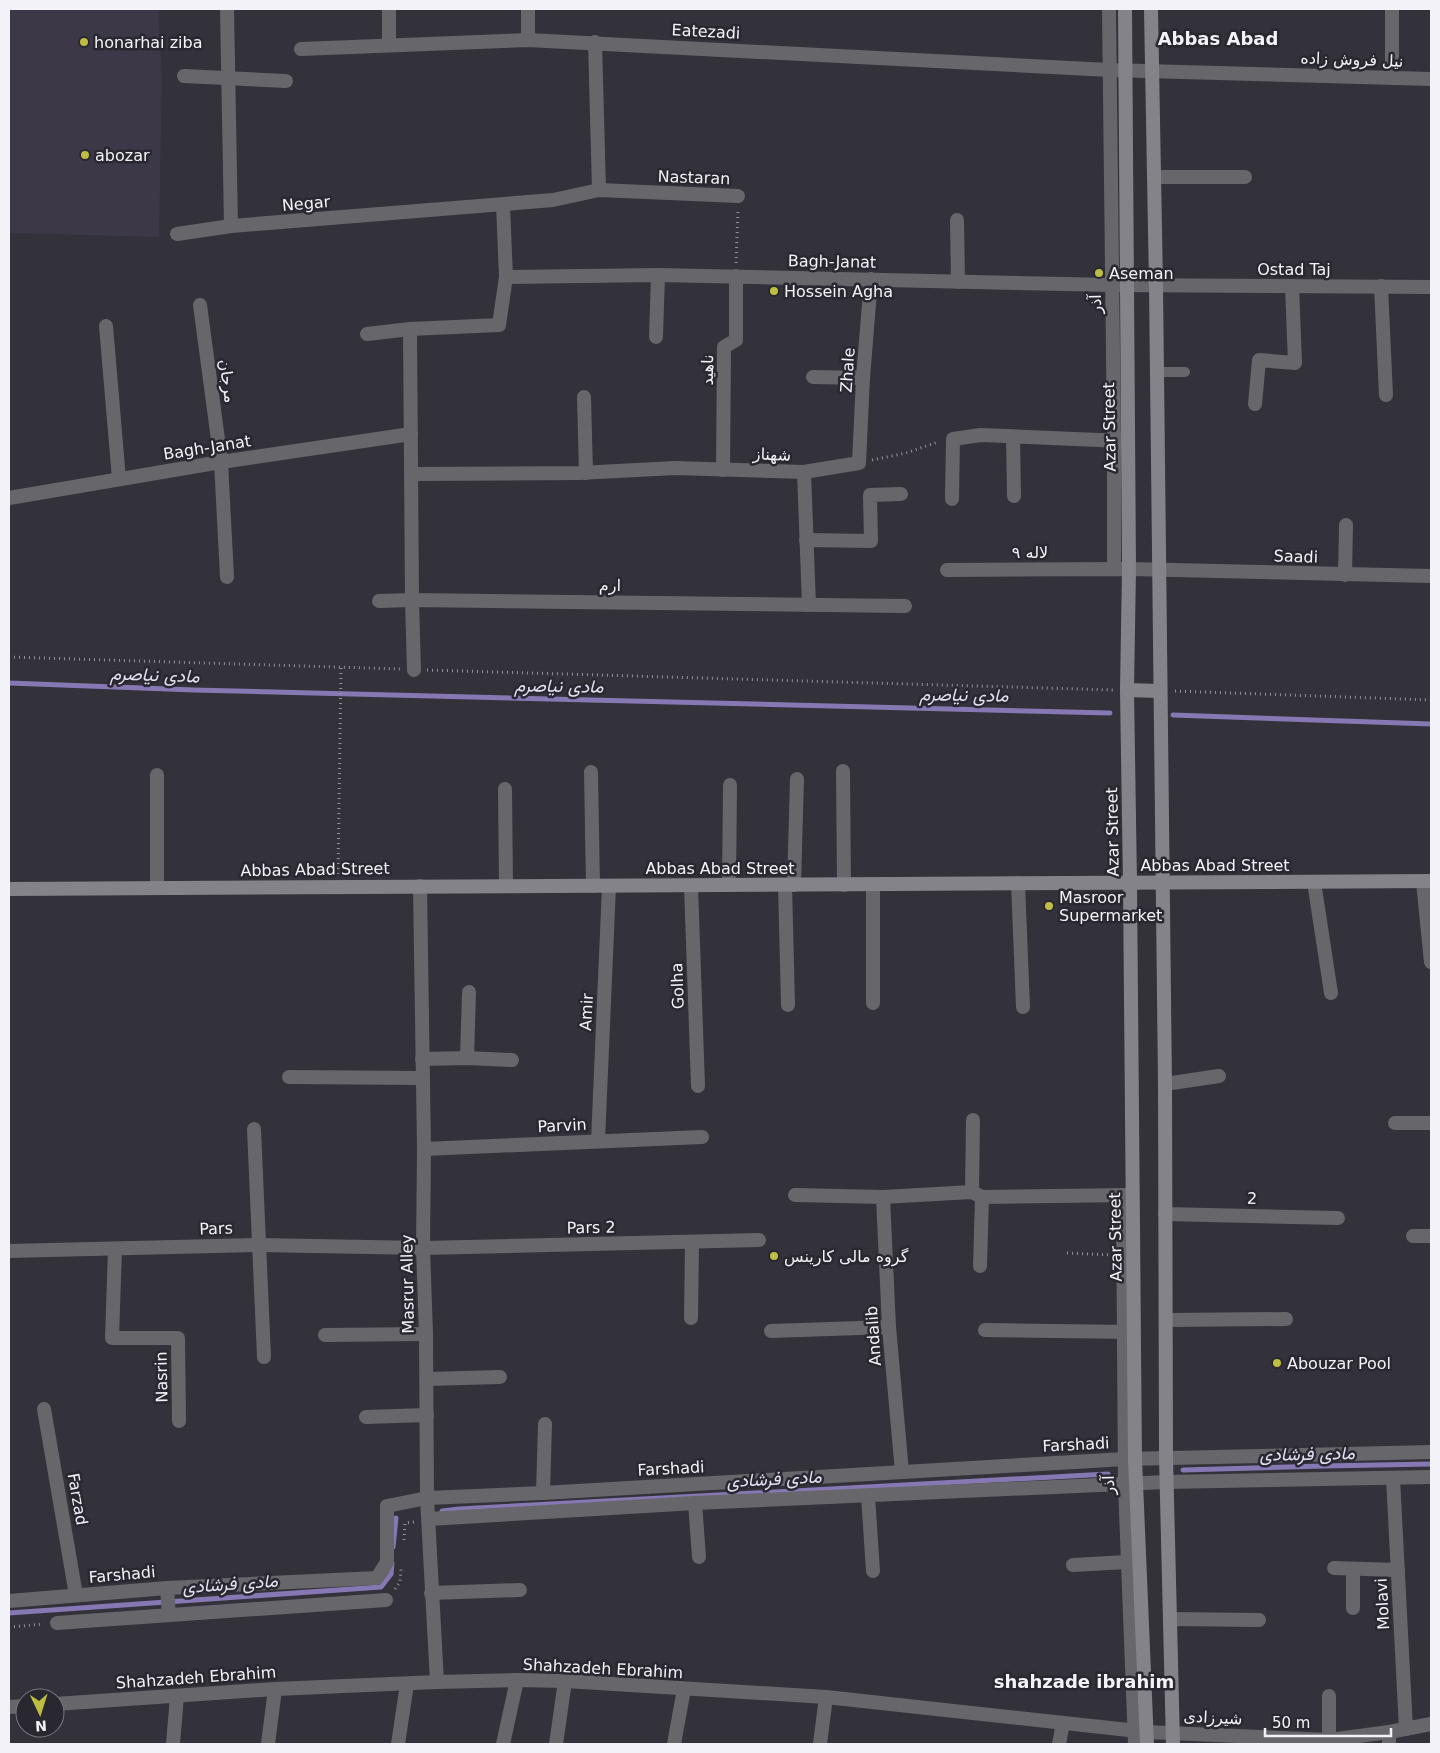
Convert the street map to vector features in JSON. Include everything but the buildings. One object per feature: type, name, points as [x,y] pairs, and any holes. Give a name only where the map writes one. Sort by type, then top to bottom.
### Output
[{"type":"main road","name":"Azar Street","points":[[1125,9],[1119,285],[1120,440],[1129,569],[1127,690],[1130,883],[1128,1195],[1130,1484],[1141,1738]]},
{"type":"main road","points":[[1151,9],[1160,570],[1165,1084],[1166,1482],[1173,1738]]},
{"type":"main road","points":[[1127,690],[1160,690]]},
{"type":"main road","name":"Abbas Abad Street","points":[[9,889],[1427,881]]},
{"type":"street","points":[[227,9],[231,226]]},
{"type":"street","points":[[389,9],[389,46]]},
{"type":"street","points":[[528,9],[528,40]]},
{"type":"street","name":"آذر","points":[[1110,9],[1110,70],[1119,285]]},
{"type":"street","points":[[1392,9],[1392,78]]},
{"type":"street","name":"Eatezadi","points":[[301,49],[528,40],[1125,70]]},
{"type":"street","points":[[595,42],[598,190]]},
{"type":"street","name":"نیل فروش زاده","points":[[1125,70],[1431,79]]},
{"type":"street","points":[[184,76],[286,81]]},
{"type":"street","points":[[1154,177],[1246,176]]},
{"type":"street","name":"Nastaran","points":[[598,190],[738,196]]},
{"type":"street","name":"Negar","points":[[177,234],[231,226],[553,200],[598,190]]},
{"type":"street","points":[[367,334],[410,329],[499,325],[506,278],[503,205]]},
{"type":"street","points":[[957,220],[958,282]]},
{"type":"street","points":[[656,336],[658,275]]},
{"type":"street","name":"Bagh-Janat","points":[[506,278],[658,275],[1156,285]]},
{"type":"street","name":"ناهید","points":[[723,470],[724,347],[736,340],[736,276]]},
{"type":"street","name":"Zhale","points":[[859,463],[863,378],[871,279]]},
{"type":"street","name":"Ostad Taj","points":[[1156,285],[1431,287]]},
{"type":"street","points":[[1256,404],[1258,360],[1294,364],[1292,286]]},
{"type":"street","points":[[1381,286],[1386,394]]},
{"type":"street","name":"مرجان","points":[[200,305],[221,462],[227,577]]},
{"type":"street","points":[[106,326],[119,479]]},
{"type":"street","points":[[410,329],[414,670]]},
{"type":"street","points":[[813,377],[863,378]]},
{"type":"street","points":[[584,397],[586,473]]},
{"type":"street","name":"Bagh-Janat","points":[[9,498],[221,462],[411,434]]},
{"type":"street","points":[[952,499],[953,439],[981,436],[1120,440],[1114,569]]},
{"type":"street","points":[[1013,437],[1014,496]]},
{"type":"street","name":"شهناز","points":[[411,474],[586,473],[675,468],[804,472],[859,463]]},
{"type":"street","points":[[804,472],[809,605]]},
{"type":"street","points":[[806,540],[871,541],[870,495],[901,494]]},
{"type":"street","points":[[1345,575],[1346,525]]},
{"type":"street","name":"Saadi","points":[[1129,569],[1431,576]]},
{"type":"street","name":"۹ لاله","points":[[947,570],[1129,569]]},
{"type":"street","name":"ارم","points":[[379,601],[905,606]]},
{"type":"street","points":[[843,771],[844,885]]},
{"type":"street","points":[[590,772],[593,886]]},
{"type":"street","points":[[157,775],[157,888]]},
{"type":"street","points":[[788,1005],[790,885],[796,779]]},
{"type":"street","points":[[729,885],[730,785]]},
{"type":"street","points":[[505,789],[506,886]]},
{"type":"street","points":[[1427,881],[1431,962]]},
{"type":"street","points":[[1314,882],[1331,993]]},
{"type":"street","points":[[1018,883],[1022,1007]]},
{"type":"street","points":[[873,884],[873,1003]]},
{"type":"street","name":"Masrur Alley","points":[[420,886],[427,1498],[436,1682]]},
{"type":"street","name":"Amir","points":[[598,1141],[609,886]]},
{"type":"street","name":"Golha","points":[[691,886],[698,1086]]},
{"type":"street","points":[[467,1058],[469,992]]},
{"type":"street","points":[[422,1060],[467,1058],[512,1060]]},
{"type":"street","points":[[1165,1084],[1219,1076]]},
{"type":"street","points":[[289,1077],[423,1078]]},
{"type":"street","points":[[973,1120],[980,1266]]},
{"type":"street","points":[[1395,1123],[1431,1123]]},
{"type":"street","points":[[254,1128],[264,1357]]},
{"type":"street","name":"Parvin","points":[[424,1149],[702,1137]]},
{"type":"street","points":[[795,1195],[883,1197],[1128,1195],[1124,1256],[1129,1332],[986,1330]]},
{"type":"street","name":"Andalib","points":[[883,1197],[889,1327],[902,1472]]},
{"type":"street","name":"2","points":[[1165,1214],[1338,1218]]},
{"type":"street","points":[[1413,1236],[1431,1236]]},
{"type":"street","name":"Pars 2","points":[[423,1248],[758,1240]]},
{"type":"street","points":[[691,1318],[692,1243]]},
{"type":"street","name":"Pars","points":[[9,1251],[259,1245],[423,1248]]},
{"type":"street","name":"Nasrin","points":[[115,1249],[112,1338],[178,1338],[179,1422]]},
{"type":"street","points":[[1166,1320],[1286,1319]]},
{"type":"street","points":[[771,1332],[889,1327]]},
{"type":"street","points":[[324,1335],[426,1334]]},
{"type":"street","points":[[427,1379],[500,1377]]},
{"type":"street","name":"Farzad","points":[[44,1409],[76,1595]]},
{"type":"street","points":[[366,1417],[427,1415]]},
{"type":"street","points":[[543,1493],[545,1424]]},
{"type":"street","name":"Farshadi","points":[[9,1601],[167,1588],[377,1578],[386,1562],[387,1506],[427,1498],[1166,1457],[1431,1452]]},
{"type":"street","points":[[429,1519],[695,1503],[1166,1482],[1431,1477]]},
{"type":"street","name":"Molavi","points":[[1394,1478],[1406,1728]]},
{"type":"street","name":"آذر","points":[[1130,1484],[1127,1562],[1137,1629]]},
{"type":"street","points":[[868,1496],[873,1571]]},
{"type":"street","points":[[695,1503],[699,1557]]},
{"type":"street","points":[[1073,1565],[1127,1562]]},
{"type":"street","points":[[1334,1568],[1398,1570]]},
{"type":"street","points":[[1353,1569],[1353,1608]]},
{"type":"street","points":[[167,1588],[169,1615]]},
{"type":"street","points":[[431,1593],[520,1590]]},
{"type":"street","points":[[57,1623],[386,1600]]},
{"type":"street","points":[[1170,1619],[1259,1620]]},
{"type":"street","points":[[503,1744],[517,1680]]},
{"type":"street","points":[[556,1744],[565,1681]]},
{"type":"street","name":"Shahzadeh Ebrahim","points":[[65,1703],[275,1689],[436,1682],[565,1681],[684,1690],[826,1697],[1063,1723],[1141,1738]]},
{"type":"street","points":[[398,1744],[407,1684]]},
{"type":"street","points":[[268,1744],[275,1689]]},
{"type":"street","points":[[674,1744],[684,1690]]},
{"type":"street","points":[[173,1744],[177,1696]]},
{"type":"street","points":[[1329,1696],[1329,1740]]},
{"type":"street","points":[[820,1744],[826,1697]]},
{"type":"street","points":[[1059,1744],[1063,1723]]},
{"type":"street","name":"شیرزادی","points":[[1141,1738],[1329,1740],[1389,1738],[1406,1728],[1431,1724]]},
{"type":"lane","points":[[1157,372],[1185,372]]},
{"type":"path","name":"Nastaran","points":[[736,276],[738,196]]},
{"type":"path","points":[[859,463],[906,453],[953,439]]},
{"type":"path","points":[[9,657],[1127,690]]},
{"type":"path","points":[[338,887],[341,668]]},
{"type":"path","points":[[1160,690],[1431,700]]},
{"type":"path","points":[[1067,1253],[1124,1256]]},
{"type":"path","points":[[9,1627],[57,1623]]},
{"type":"shaded area","name":"abozar","points":[[9,9],[158,9],[162,76],[159,237],[9,233]]},
{"type":"waterway","name":"مادی نیاصرم","points":[[9,683],[194,690],[1110,713]]},
{"type":"waterway","name":"مادی نیاصرم","points":[[1173,715],[1431,724]]},
{"type":"waterway","name":"مادی فرشادی","points":[[1183,1470],[1431,1464]]},
{"type":"waterway","name":"مادی فرشادی","points":[[442,1511],[1108,1474]]},
{"type":"waterway","name":"مادی فرشادی","points":[[393,1547],[396,1518]]},
{"type":"waterway","name":"مادی فرشادی","points":[[9,1613],[381,1587],[391,1574],[392,1563]]},
{"type":"place","name":"honarhai ziba","points":[[84,42]]},
{"type":"place","name":"abozar","points":[[85,155]]},
{"type":"place","name":"Aseman","points":[[1099,273]]},
{"type":"place","name":"Hossein Agha","points":[[774,291]]},
{"type":"place","name":"Masroor Supermarket","points":[[1049,906]]},
{"type":"place","name":"گروه مالی کارینس","points":[[774,1256]]},
{"type":"place","name":"Abouzar Pool","points":[[1277,1363]]},
{"type":"district","name":"Abbas Abad","points":[[1218,39]]},
{"type":"district","name":"shahzade ibrahim","points":[[1084,1682]]}]
